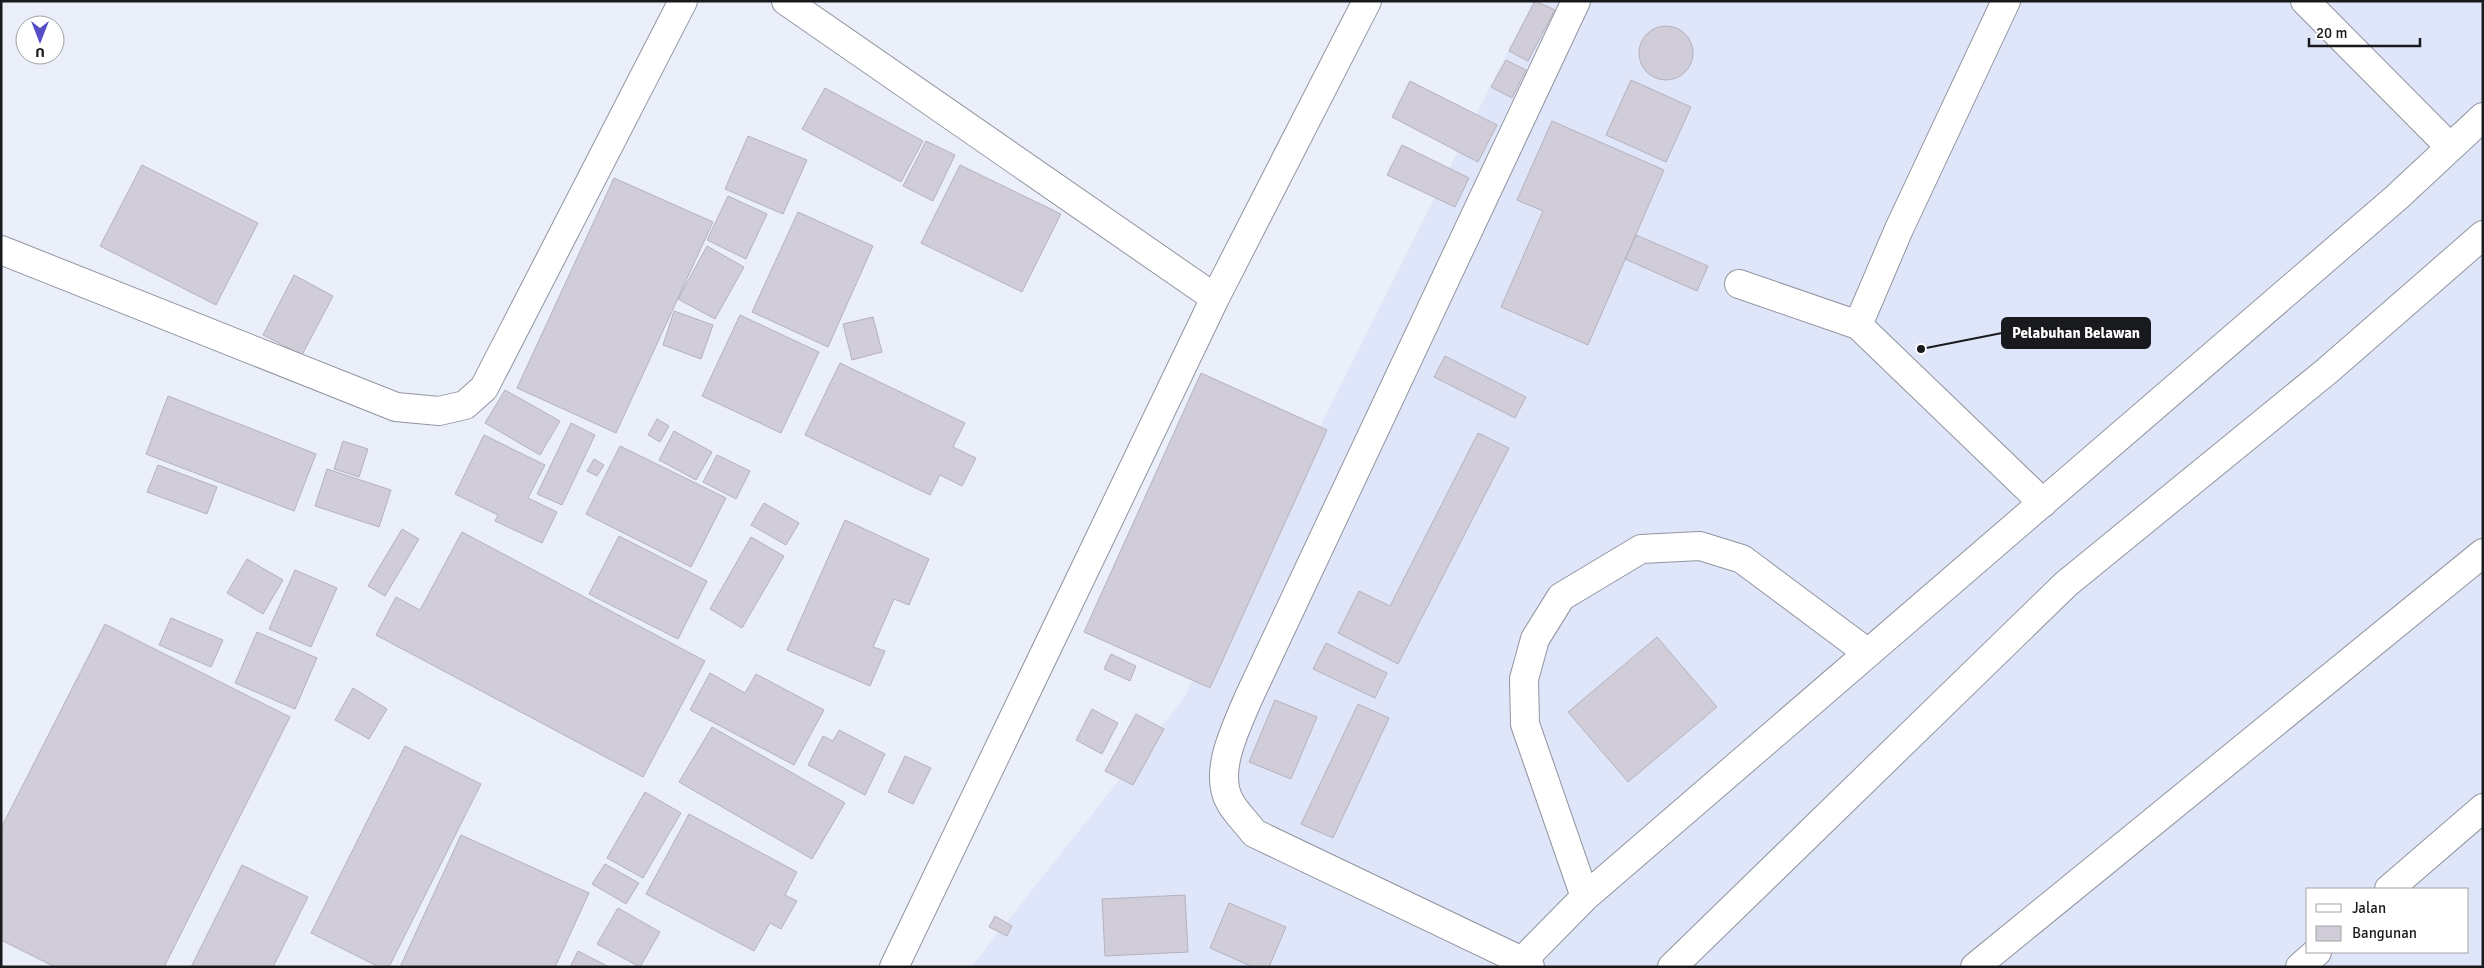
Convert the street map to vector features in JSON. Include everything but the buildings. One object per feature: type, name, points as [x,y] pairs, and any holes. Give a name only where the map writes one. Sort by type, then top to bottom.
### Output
[{"type":"lane","points":[[1,250],[396,408],[439,411],[465,405],[484,388],[682,1]]},
{"type":"lane","points":[[786,1],[1215,298]]},
{"type":"lane","points":[[894,967],[1215,298],[1367,1]]},
{"type":"lane","points":[[1576,1],[1248,699],[1228,747],[1225,778],[1230,802],[1254,833],[1526,964],[1585,897],[2396,198],[2483,116]]},
{"type":"lane","points":[[1858,325],[1899,229],[2006,1]]},
{"type":"lane","points":[[2305,1],[2449,146]]},
{"type":"lane","points":[[1672,967],[2066,584],[2327,371],[2483,235]]},
{"type":"lane","points":[[1739,284],[1858,325],[2043,503]]},
{"type":"lane","points":[[1585,897],[1525,724],[1524,678],[1535,639],[1561,597],[1641,550],[1700,546],[1742,559],[1868,653]]},
{"type":"lane","points":[[1975,967],[2483,553]]},
{"type":"lane","points":[[2390,888],[2483,808]]},
{"type":"lane","points":[[2300,967],[2316,953]]},
{"type":"shaded area","points":[[1533,1],[2483,1],[2483,967],[971,967],[1184,698]]},
{"type":"place","name":"Pelabuhan Belawan","points":[[1921,349]]}]
